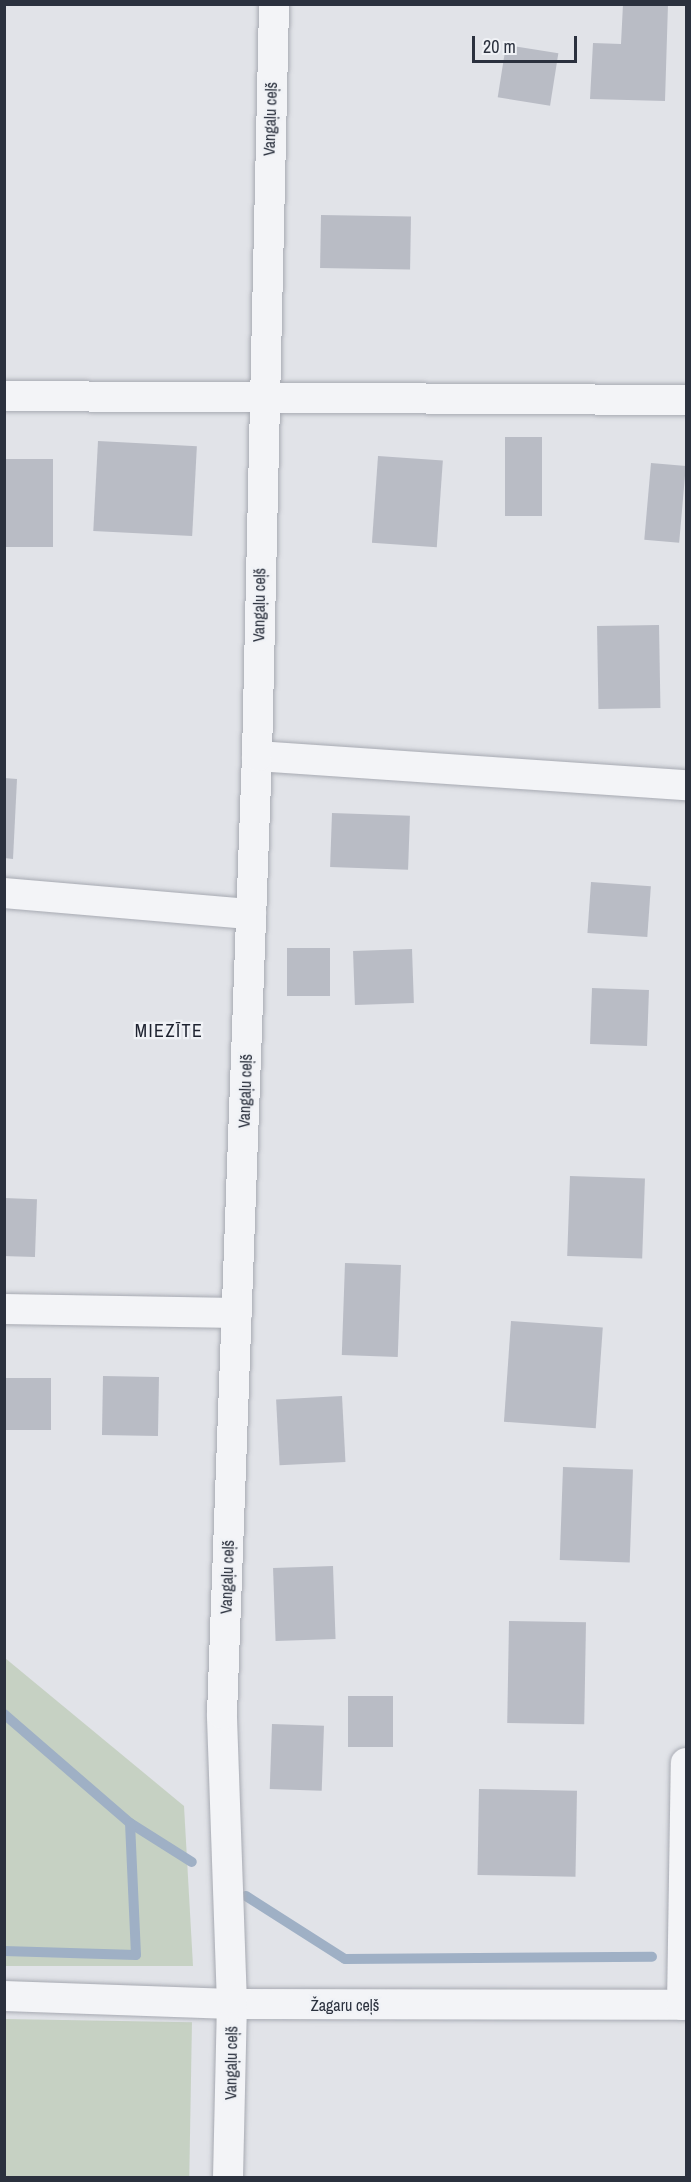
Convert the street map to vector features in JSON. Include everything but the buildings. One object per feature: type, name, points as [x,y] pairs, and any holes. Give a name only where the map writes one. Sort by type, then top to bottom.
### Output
[{"type":"street","name":"Vangaļu ceļš","points":[[228,2178],[232,2004],[222,1714],[257,756],[262,400],[274,4]]},
{"type":"street","points":[[4,396],[262,400],[687,400]]},
{"type":"street","points":[[257,756],[687,785]]},
{"type":"street","points":[[4,893],[251,914]]},
{"type":"street","points":[[4,1309],[237,1313]]},
{"type":"street","points":[[684,2005],[687,1763]]},
{"type":"street","name":"Žagaru ceļš","points":[[4,1996],[232,2004],[684,2005]]},
{"type":"green space","points":[[5,1658],[184,1806],[193,1966],[5,1966]]},
{"type":"green space","points":[[5,2019],[192,2022],[189,2178],[4,2177]]},
{"type":"waterway","points":[[4,1714],[130,1823],[192,1862]]},
{"type":"waterway","points":[[4,1951],[136,1955],[130,1823]]},
{"type":"waterway","points":[[246,1896],[345,1959],[652,1957]]},
{"type":"district","name":"MIEZĪTE","points":[[169,1031]]}]
